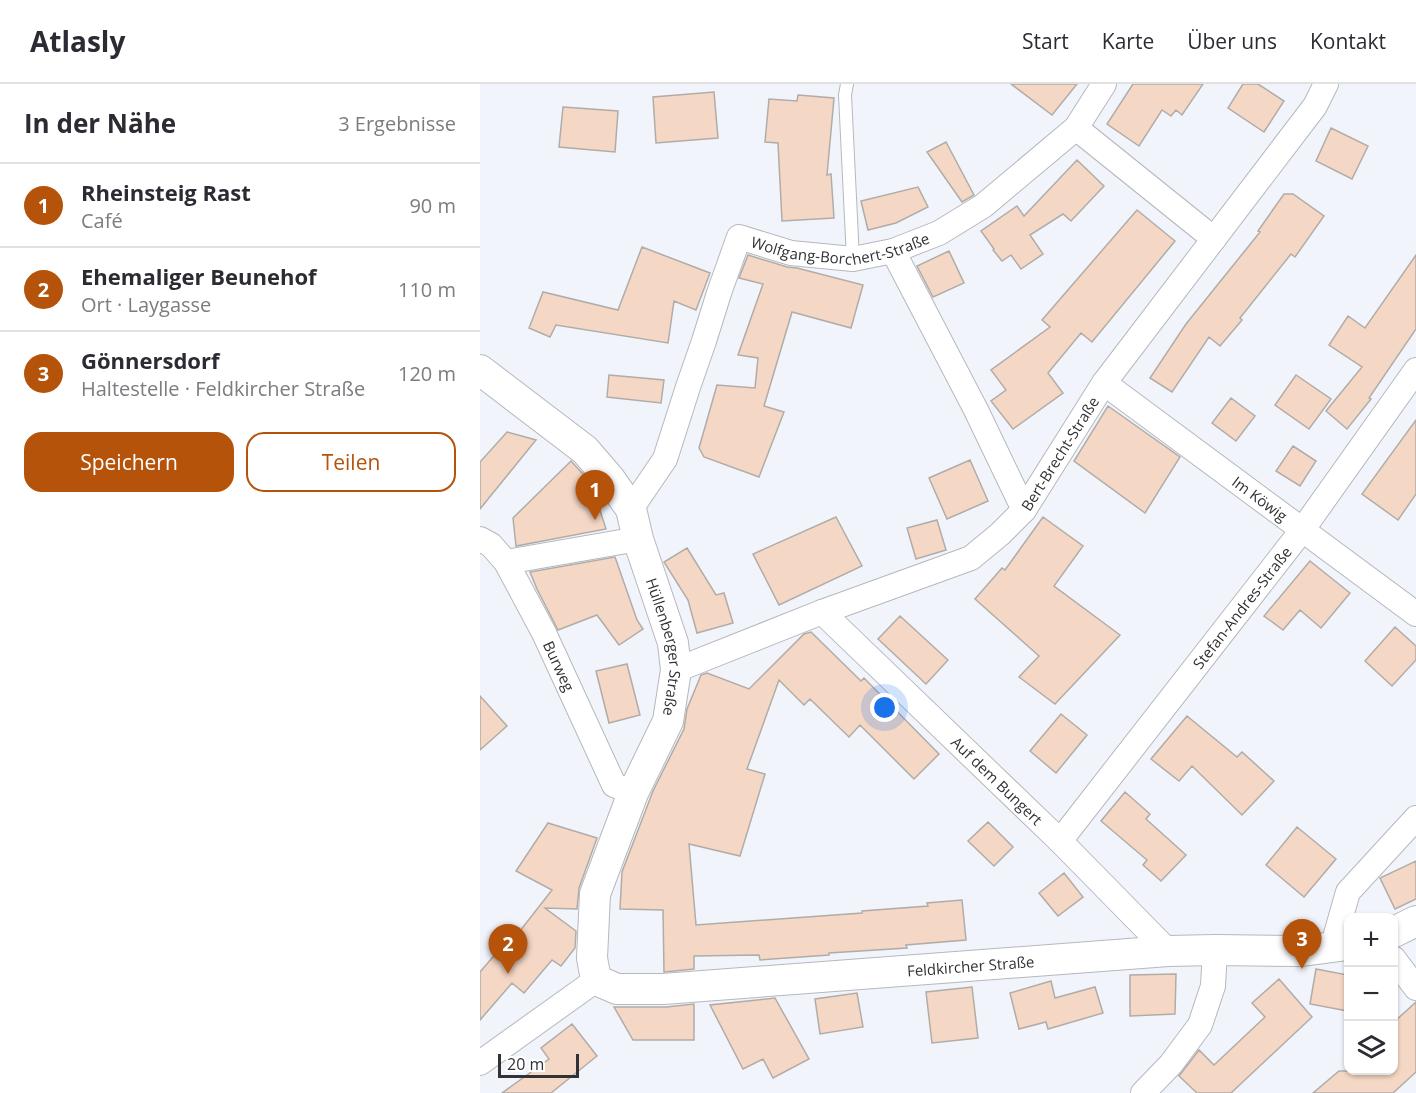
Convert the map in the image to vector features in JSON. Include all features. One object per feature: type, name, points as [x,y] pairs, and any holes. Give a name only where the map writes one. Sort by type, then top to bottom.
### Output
[{"type":"street","name":"Wolfgang-Borchert-Straße","points":[[631,509],[665,459],[739,237],[791,253],[853,259],[893,251],[939,233],[983,206],[1076,129],[1104,84]]},
{"type":"street","name":"Bert-Brecht-Straße","points":[[676,670],[822,612],[971,558],[1000,534],[1024,510],[1104,383],[1315,106],[1326,84]]},
{"type":"street","points":[[1076,129],[1214,239]]},
{"type":"street","points":[[893,251],[976,410],[1024,510]]},
{"type":"street","name":"Hüllenberger Straße","points":[[480,370],[585,450],[610,479],[631,509],[638,539],[673,644],[676,670],[668,721],[633,793],[595,894],[592,958],[596,980]]},
{"type":"street","name":"Stefan-Andres-Straße","points":[[1060,841],[1303,530],[1416,370]]},
{"type":"street","name":"Im Köwig","points":[[1104,383],[1416,614]]},
{"type":"street","name":"Burweg","points":[[480,539],[491,545],[506,562],[544,633],[614,785],[633,793]]},
{"type":"street","points":[[506,562],[638,539]]},
{"type":"street","name":"Auf dem Bungert","points":[[822,612],[1060,841],[1168,951]]},
{"type":"street","points":[[1340,946],[1348,892],[1416,818]]},
{"type":"street","points":[[1398,930],[1416,921]]},
{"type":"street","name":"Feldkircher Straße","points":[[596,980],[617,990],[663,990],[1168,951],[1302,951],[1340,946]]},
{"type":"street","points":[[1143,1093],[1171,1064],[1200,1025],[1213,986],[1215,950]]},
{"type":"street","points":[[1398,964],[1416,988]]},
{"type":"street","points":[[480,1063],[596,980]]},
{"type":"lane","points":[[847,84],[845,95],[853,259]]},
{"type":"building","points":[[1011,84],[1077,84],[1052,115]]},
{"type":"building","points":[[1133,84],[1203,84],[1182,115],[1176,110],[1171,116],[1162,110],[1139,146],[1107,124]]},
{"type":"building","points":[[1243,84],[1258,84],[1284,101],[1264,132],[1228,108]]},
{"type":"building","points":[[714,92],[718,138],[656,143],[653,97]]},
{"type":"building","points":[[798,95],[834,98],[827,175],[831,174],[834,218],[782,221],[778,143],[765,142],[769,99],[797,101]]},
{"type":"building","points":[[563,107],[618,111],[615,152],[559,147]]},
{"type":"building","points":[[1331,128],[1368,146],[1352,179],[1316,161]]},
{"type":"building","points":[[946,142],[974,195],[962,202],[927,152]]},
{"type":"building","points":[[1077,160],[1104,186],[1071,221],[1063,214],[1030,235],[1043,254],[1021,269],[1011,255],[1002,261],[981,231],[1017,206],[1024,216]]},
{"type":"building","points":[[918,187],[928,207],[896,223],[868,230],[861,201]]},
{"type":"building","points":[[1284,194],[1293,194],[1324,216],[1295,257],[1291,254],[1220,346],[1209,337],[1172,392],[1150,378],[1186,324],[1260,232],[1258,231]]},
{"type":"building","points":[[1137,210],[1175,241],[1092,342],[1081,333],[1048,373],[1063,393],[1013,429],[991,401],[1006,390],[991,370],[1050,327],[1042,320]]},
{"type":"building","points":[[642,247],[710,273],[696,310],[674,301],[668,343],[556,325],[550,337],[529,328],[543,292],[618,310]]},
{"type":"building","points":[[949,251],[964,283],[933,297],[917,266]]},
{"type":"building","points":[[748,255],[863,285],[851,328],[792,312],[764,406],[784,412],[759,477],[704,457],[699,448],[717,385],[755,388],[758,358],[738,355],[763,284],[739,278]]},
{"type":"building","points":[[1416,255],[1416,329],[1369,398],[1371,399],[1347,429],[1326,411],[1362,367],[1329,345],[1348,316],[1365,328]]},
{"type":"building","points":[[609,375],[664,380],[661,403],[607,397]]},
{"type":"building","points":[[1296,375],[1331,399],[1309,429],[1275,405]]},
{"type":"building","points":[[1231,398],[1255,416],[1236,441],[1212,423]]},
{"type":"building","points":[[1108,406],[1180,457],[1145,513],[1074,461]]},
{"type":"building","points":[[1416,420],[1416,494],[1398,520],[1362,494]]},
{"type":"building","points":[[507,432],[536,440],[480,509],[480,462]]},
{"type":"building","points":[[1293,446],[1316,461],[1300,486],[1276,471]]},
{"type":"building","points":[[970,460],[988,501],[947,519],[929,478]]},
{"type":"building","points":[[571,461],[591,483],[606,529],[516,546],[513,518]]},
{"type":"building","points":[[836,517],[862,566],[779,605],[753,554]]},
{"type":"building","points":[[1043,517],[1083,546],[1054,586],[1120,635],[1055,704],[1019,677],[1039,656],[975,599],[1002,568],[1005,570]]},
{"type":"building","points":[[937,520],[946,550],[916,559],[907,528]]},
{"type":"building","points":[[687,548],[716,595],[724,593],[733,623],[697,633],[688,600],[664,562]]},
{"type":"building","points":[[615,557],[637,620],[643,629],[619,645],[597,615],[558,630],[530,572]]},
{"type":"building","points":[[1310,561],[1350,593],[1321,628],[1300,610],[1283,630],[1264,616]]},
{"type":"building","points":[[900,616],[948,660],[926,684],[878,639]]},
{"type":"building","points":[[1395,627],[1416,646],[1416,660],[1392,686],[1365,661]]},
{"type":"building","points":[[811,632],[861,681],[864,678],[939,754],[914,779],[860,725],[849,737],[810,699],[804,705],[779,680],[747,769],[765,774],[740,856],[689,844],[696,925],[862,913],[862,911],[928,906],[927,903],[962,900],[966,940],[906,945],[907,948],[760,960],[759,955],[694,956],[694,969],[664,972],[663,910],[620,909],[622,872],[653,791],[684,729],[687,709],[701,675],[707,673],[749,689],[804,634]]},
{"type":"building","points":[[627,664],[640,715],[609,723],[596,671]]},
{"type":"building","points":[[480,696],[507,726],[480,750]]},
{"type":"building","points":[[1061,714],[1087,735],[1056,773],[1030,751]]},
{"type":"building","points":[[1187,716],[1237,757],[1242,752],[1274,781],[1242,815],[1192,766],[1179,781],[1151,759]]},
{"type":"building","points":[[1125,792],[1150,814],[1146,819],[1186,855],[1161,881],[1143,865],[1147,860],[1101,821]]},
{"type":"building","points":[[988,822],[1013,847],[994,866],[968,841]]},
{"type":"building","points":[[548,823],[597,838],[579,888],[577,909],[545,908],[576,931],[575,948],[561,966],[552,960],[524,993],[512,983],[480,1020],[480,972],[498,951],[502,954],[552,890],[516,871]]},
{"type":"building","points":[[1297,827],[1336,859],[1304,897],[1266,865]]},
{"type":"building","points":[[1416,861],[1416,899],[1395,909],[1380,878]]},
{"type":"building","points":[[1064,873],[1083,897],[1058,916],[1039,893]]},
{"type":"building","points":[[1316,969],[1344,974],[1344,1010],[1310,1004]]},
{"type":"building","points":[[1176,974],[1175,1014],[1130,1016],[1130,975]]},
{"type":"building","points":[[1279,979],[1312,1017],[1231,1093],[1197,1093],[1179,1076],[1199,1050],[1214,1065],[1265,1017],[1252,1003]]},
{"type":"building","points":[[1051,981],[1055,998],[1095,987],[1103,1013],[1048,1029],[1046,1022],[1019,1029],[1010,993]]},
{"type":"building","points":[[972,987],[978,1038],[932,1043],[926,992]]},
{"type":"building","points":[[857,993],[863,1027],[820,1034],[815,999]]},
{"type":"building","points":[[775,998],[809,1059],[773,1078],[763,1059],[743,1069],[710,1005]]},
{"type":"building","points":[[1416,1002],[1416,1072],[1393,1093],[1313,1093],[1339,1071],[1344,1071],[1344,1075],[1398,1075],[1398,1018]]},
{"type":"building","points":[[694,1004],[694,1040],[633,1040],[614,1007],[666,1007]]},
{"type":"building","points":[[572,1024],[597,1056],[551,1093],[502,1093],[549,1059],[541,1048]]},
{"type":"place","name":"Rheinsteig Rast","points":[[595,520]]},
{"type":"place","name":"Gönnersdorf","points":[[1302,969]]},
{"type":"place","name":"Ehemaliger Beunehof","points":[[508,974]]}]
